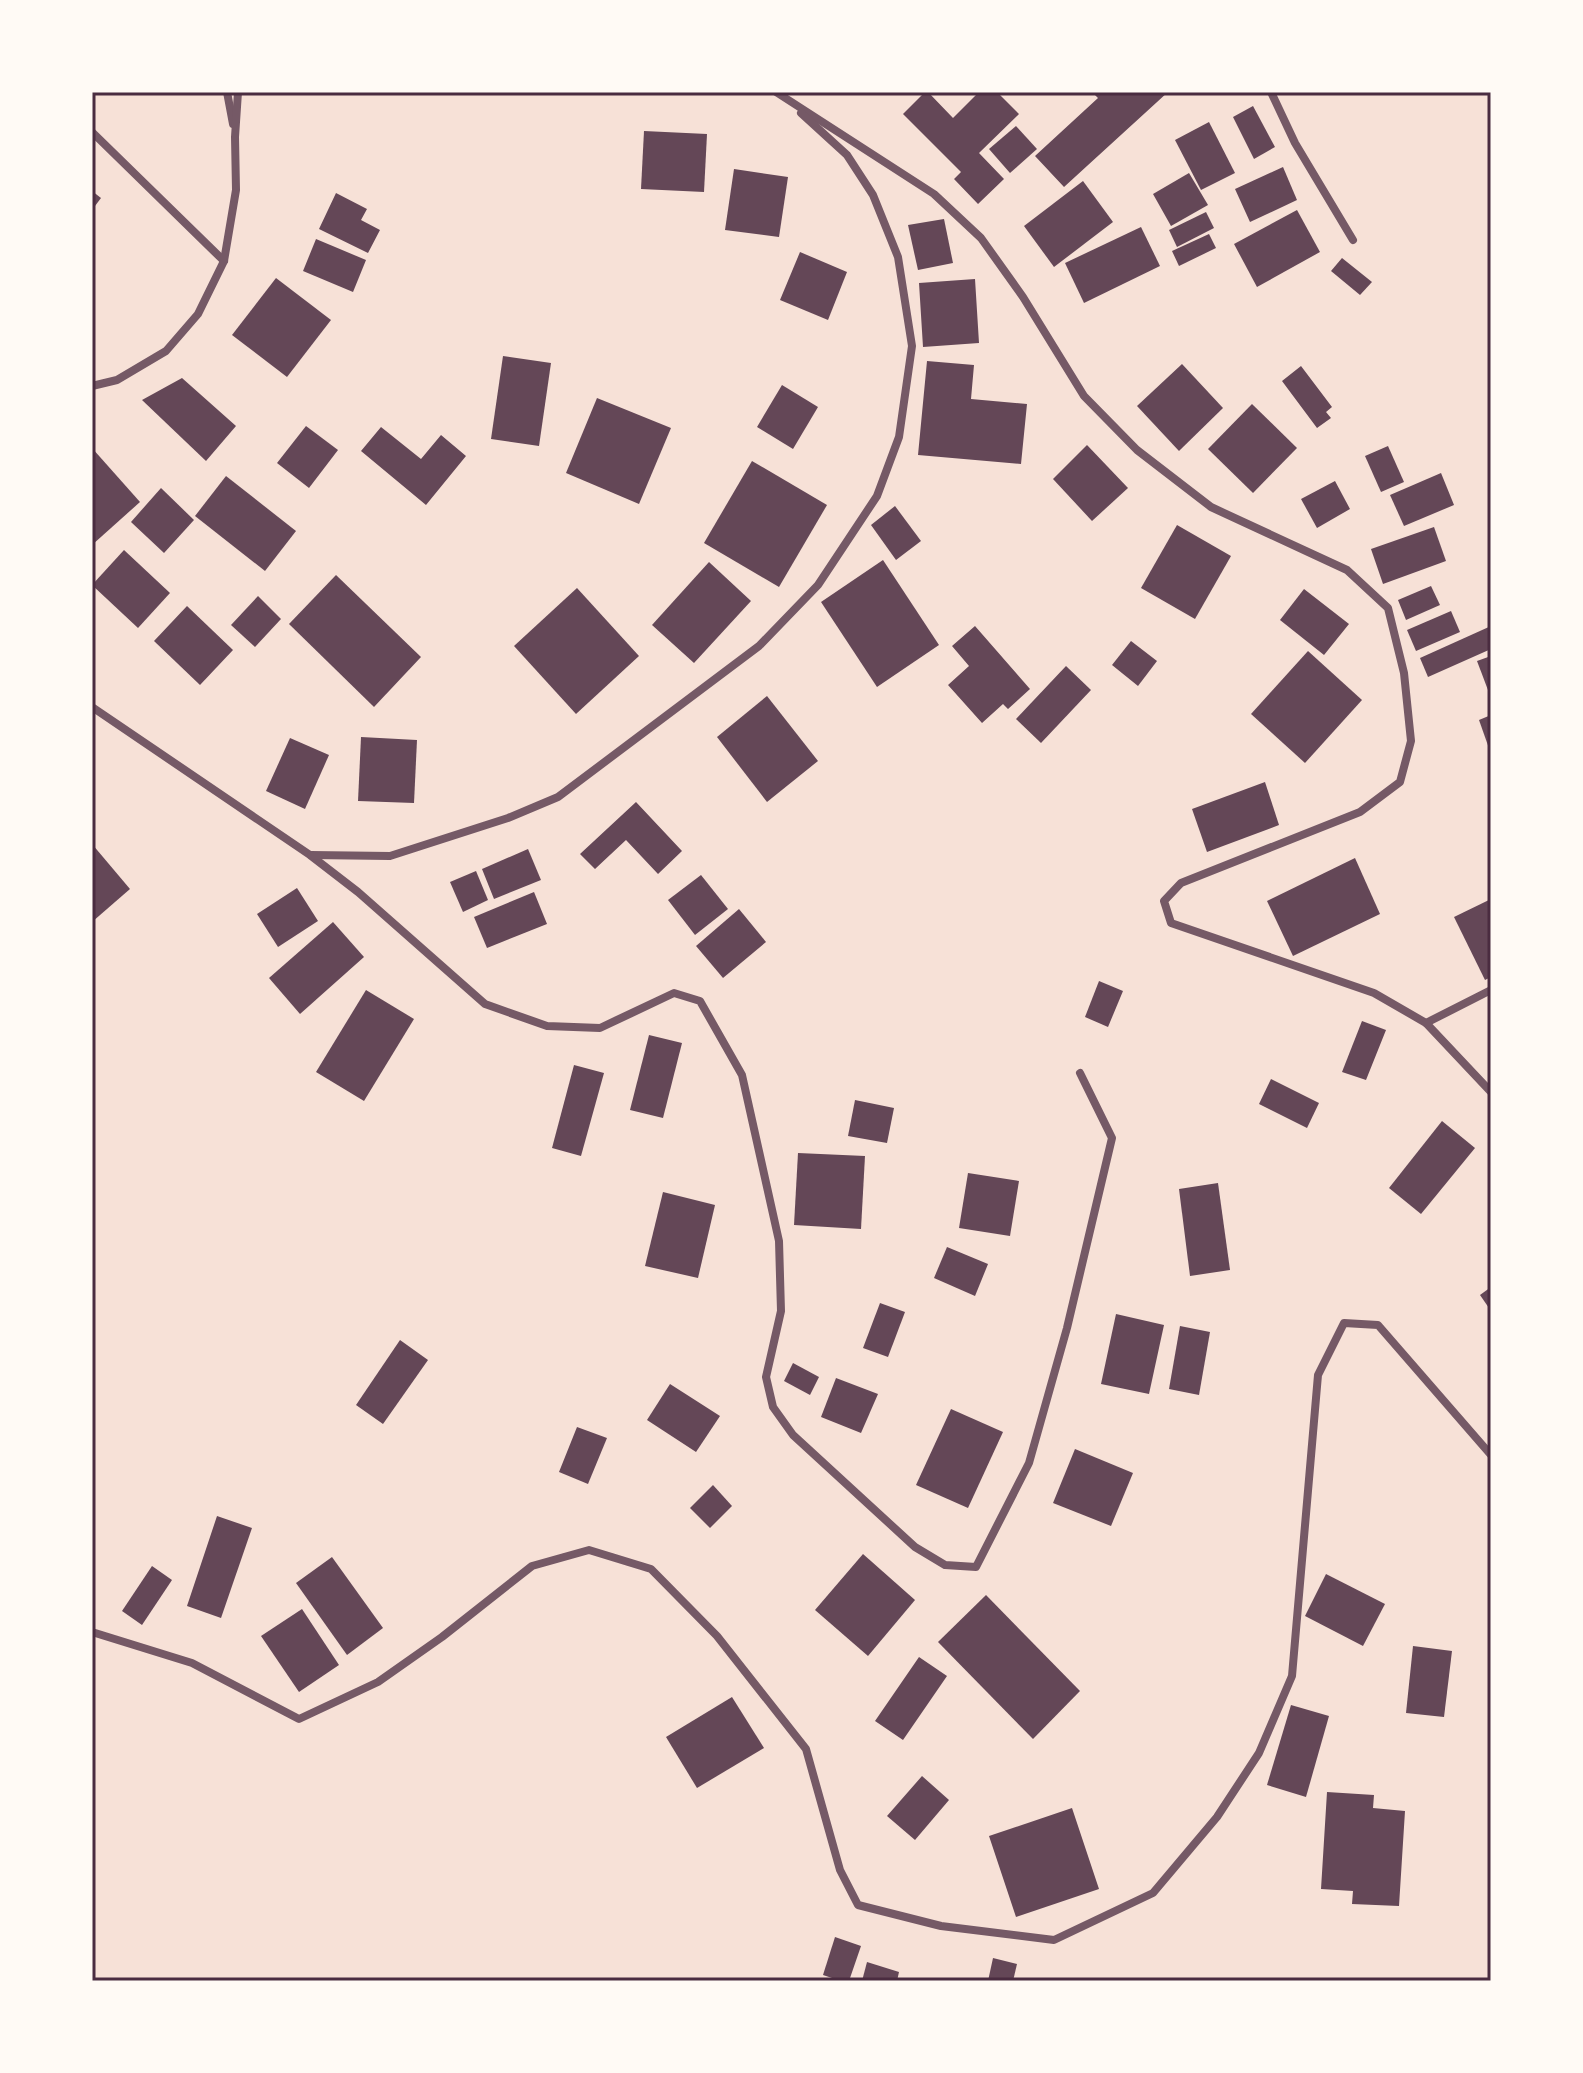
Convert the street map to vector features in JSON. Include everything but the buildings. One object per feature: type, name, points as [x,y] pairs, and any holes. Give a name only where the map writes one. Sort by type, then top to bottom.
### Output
[{"type":"street","points":[[227,92],[235,137]]},
{"type":"street","points":[[92,386],[117,380],[166,351],[198,314],[224,261],[236,190],[238,92]]},
{"type":"street","points":[[1271,92],[1295,143],[1353,240]]},
{"type":"street","points":[[310,855],[390,856],[508,818],[558,797],[759,646],[818,585],[877,496],[899,437],[912,346],[898,257],[873,195],[847,155],[779,94]]},
{"type":"street","points":[[779,94],[934,194],[981,238],[1023,297],[1084,396],[1137,450],[1211,507],[1347,570],[1388,608],[1404,673],[1411,741],[1400,782],[1360,812],[1181,883],[1164,901],[1171,923],[1374,993],[1426,1023],[1491,1092]]},
{"type":"street","points":[[92,132],[224,261]]},
{"type":"street","points":[[92,707],[310,855],[358,892],[485,1004],[547,1026],[600,1028],[674,993],[700,1001],[742,1075],[779,1241],[781,1311],[766,1377],[773,1407],[793,1435],[915,1547],[945,1565],[976,1567],[1029,1463],[1063,1343],[1112,1138],[1080,1073]]},
{"type":"street","points":[[1426,1023],[1491,990]]},
{"type":"street","points":[[92,1632],[192,1663],[299,1719],[378,1682],[442,1637],[532,1566],[589,1550],[651,1569],[717,1636],[806,1749],[840,1870],[858,1905],[941,1926],[1054,1940],[1153,1893],[1217,1817],[1259,1753],[1292,1676],[1318,1375],[1344,1323],[1378,1325],[1491,1455]]}]
